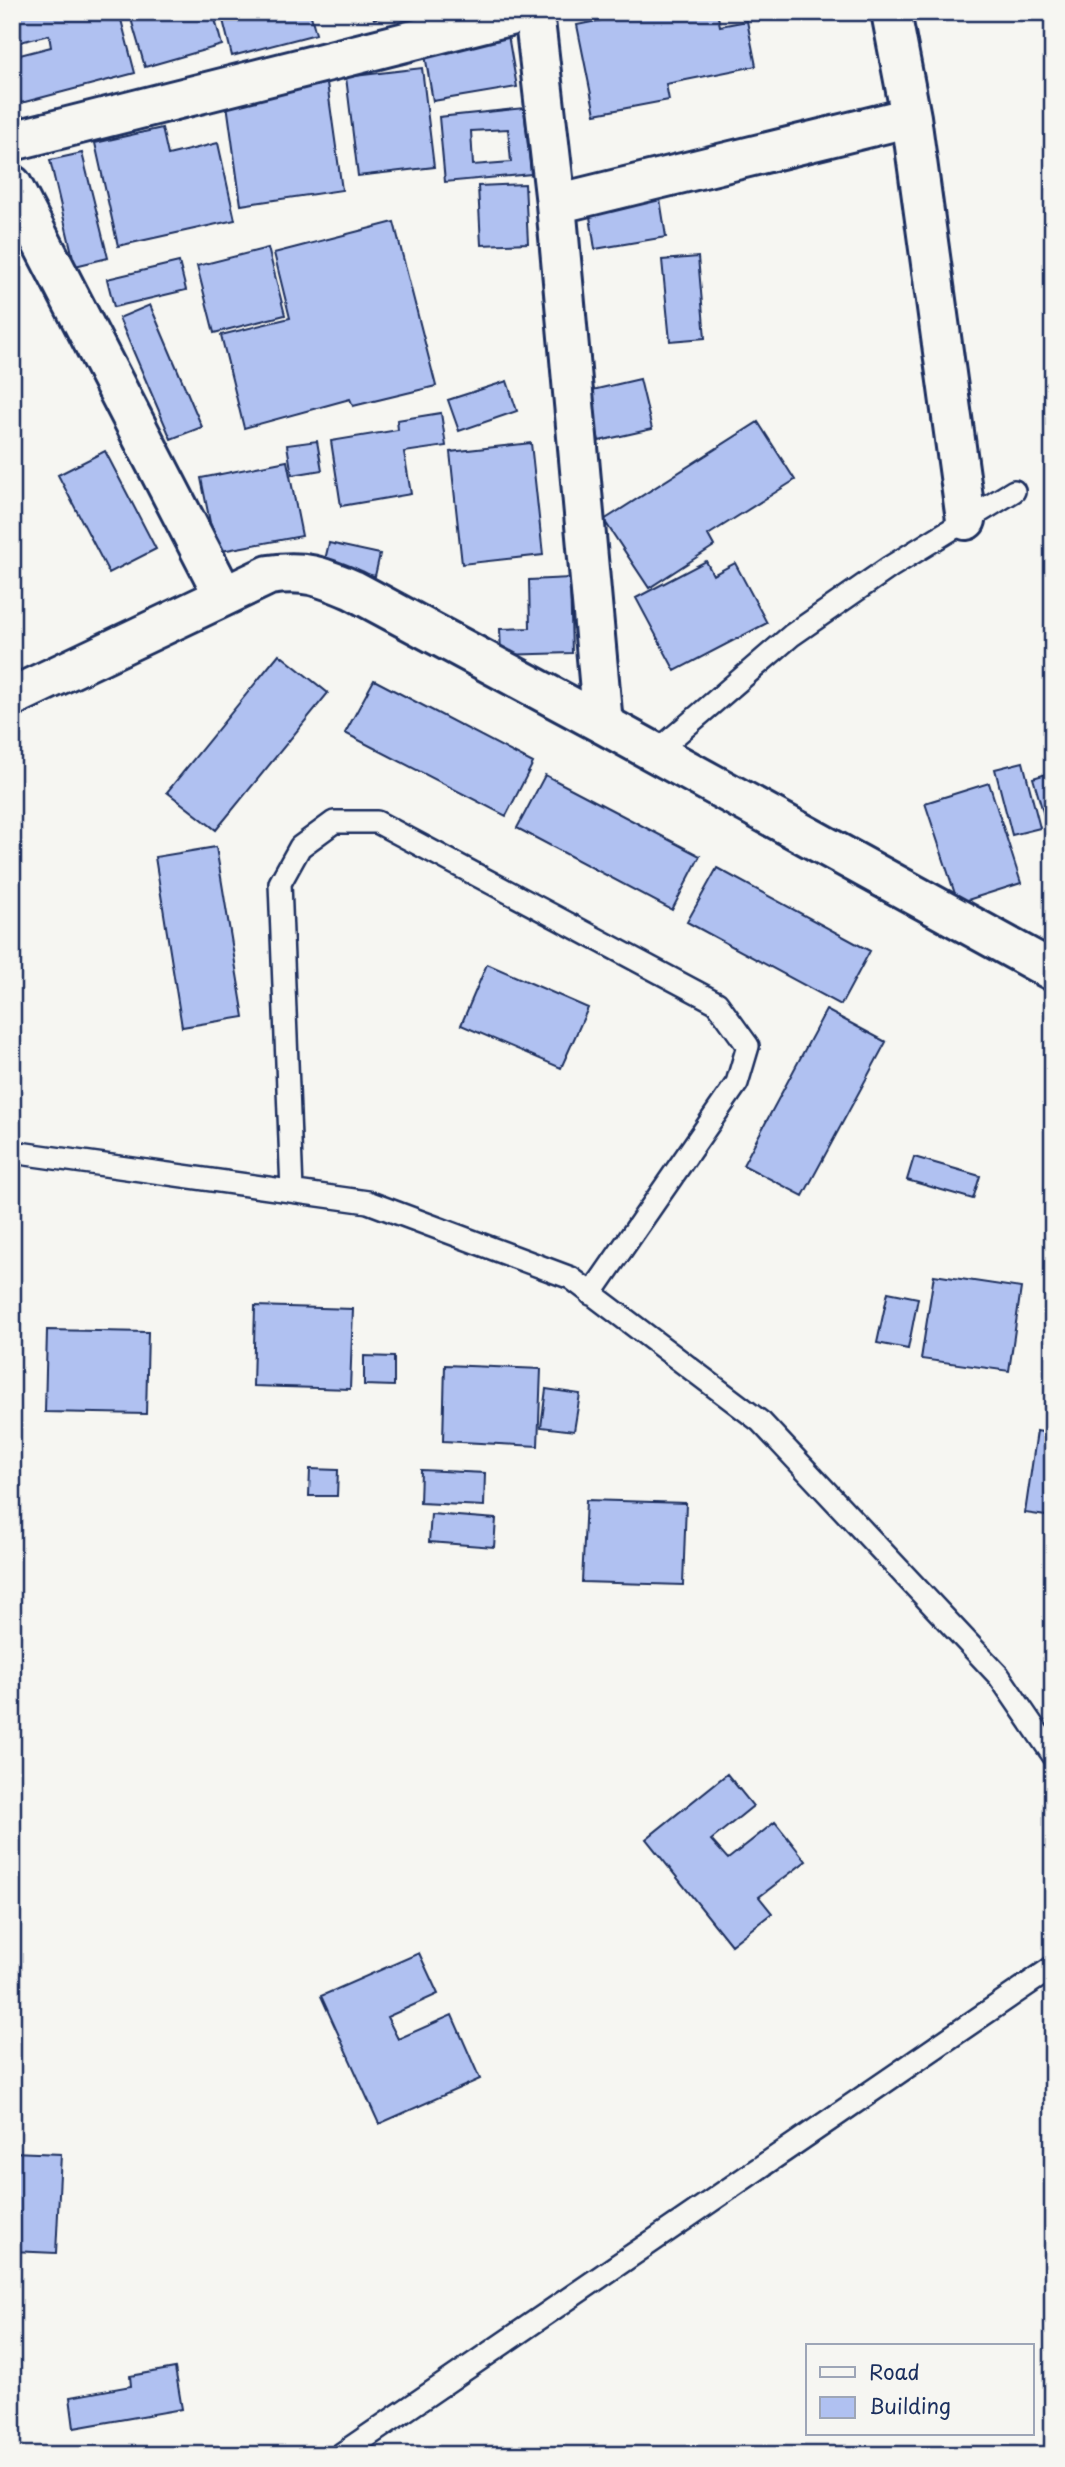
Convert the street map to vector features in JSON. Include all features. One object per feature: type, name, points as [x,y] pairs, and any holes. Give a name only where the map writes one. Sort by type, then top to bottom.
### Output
[{"type":"street","points":[[12,141],[525,12]]},
{"type":"street","points":[[534,12],[556,204],[603,724]]},
{"type":"street","points":[[891,12],[911,117],[966,520]]},
{"type":"street","points":[[556,204],[911,117]]},
{"type":"street","points":[[12,185],[224,596]]},
{"type":"street","points":[[12,697],[269,575],[294,571],[318,576],[353,590],[603,724],[1053,971]]},
{"type":"lane","points":[[655,753],[792,635],[890,567],[1014,491]]},
{"type":"lane","points":[[292,1191],[280,883],[300,847],[334,822],[377,822],[716,1003],[748,1046],[737,1083],[592,1294]]},
{"type":"lane","points":[[12,1152],[368,1202],[571,1278],[761,1422],[999,1676],[1053,1755]]},
{"type":"lane","points":[[340,2455],[1053,1967]]},
{"type":"building","points":[[12,12],[119,12],[135,73],[21,103],[12,71],[12,57],[51,47],[49,35],[12,44]]},
{"type":"building","points":[[129,12],[213,12],[222,45],[145,67]]},
{"type":"building","points":[[221,12],[310,12],[316,34],[232,56]]},
{"type":"building","points":[[372,12],[403,12],[374,19]]},
{"type":"building","points":[[641,12],[717,12],[720,26],[747,21],[756,66],[666,84],[669,100],[595,114],[577,25]]},
{"type":"building","points":[[508,35],[517,87],[433,101],[424,49]]},
{"type":"building","points":[[422,68],[434,167],[358,176],[346,77]]},
{"type":"building","points":[[327,83],[342,190],[241,205],[226,97]]},
{"type":"building","points":[[524,108],[531,174],[445,182],[439,117]],"holes":[[[508,129],[511,162],[473,165],[471,131]]]},
{"type":"building","points":[[162,128],[168,155],[218,143],[235,220],[118,246],[95,143]]},
{"type":"building","points":[[82,153],[108,258],[75,266],[50,160]]},
{"type":"building","points":[[525,184],[528,243],[481,245],[478,186]]},
{"type":"building","points":[[660,199],[666,237],[595,249],[589,210]]},
{"type":"building","points":[[394,222],[436,386],[353,406],[350,399],[244,428],[221,335],[290,318],[274,253]]},
{"type":"building","points":[[268,248],[285,315],[214,333],[197,266]]},
{"type":"building","points":[[698,257],[705,338],[670,341],[662,260]]},
{"type":"building","points":[[179,262],[186,290],[114,307],[107,279]]},
{"type":"building","points":[[150,305],[202,427],[171,439],[119,318]]},
{"type":"building","points":[[640,379],[652,429],[599,441],[588,391]]},
{"type":"building","points":[[507,381],[517,411],[459,431],[448,400]]},
{"type":"building","points":[[441,413],[446,446],[404,452],[411,494],[341,506],[331,441],[398,430],[397,420]]},
{"type":"building","points":[[758,422],[795,480],[708,535],[714,546],[649,588],[604,520]]},
{"type":"building","points":[[317,441],[322,470],[292,475],[287,445]]},
{"type":"building","points":[[531,443],[543,555],[462,564],[450,452]]},
{"type":"building","points":[[105,451],[156,549],[109,573],[58,475]]},
{"type":"building","points":[[287,461],[302,536],[216,552],[201,478]]},
{"type":"building","points":[[329,543],[380,554],[375,576],[324,564]]},
{"type":"building","points":[[706,561],[713,575],[735,563],[767,623],[675,671],[636,598]]},
{"type":"building","points":[[570,578],[572,653],[501,655],[500,629],[530,628],[529,580]]},
{"type":"building","points":[[279,654],[328,693],[216,830],[167,792]]},
{"type":"building","points":[[374,680],[533,763],[506,816],[345,733]]},
{"type":"building","points":[[1023,762],[1040,828],[1012,835],[995,769]]},
{"type":"building","points":[[1053,772],[1053,846],[1033,778]]},
{"type":"building","points":[[545,775],[700,856],[672,910],[517,828]]},
{"type":"building","points":[[989,783],[1021,883],[958,903],[925,803]]},
{"type":"building","points":[[216,847],[244,1017],[182,1027],[155,857]]},
{"type":"building","points":[[717,868],[870,951],[841,1005],[687,922]]},
{"type":"building","points":[[487,964],[588,1008],[561,1068],[461,1025]]},
{"type":"building","points":[[826,1010],[886,1042],[803,1196],[743,1165]]},
{"type":"building","points":[[12,1027],[17,1027],[15,1067],[12,1067]]},
{"type":"building","points":[[914,1157],[980,1176],[973,1199],[907,1180]]},
{"type":"building","points":[[934,1275],[1021,1288],[1009,1371],[921,1359]]},
{"type":"building","points":[[888,1292],[918,1298],[908,1349],[877,1343]]},
{"type":"building","points":[[255,1306],[353,1309],[350,1389],[253,1386]]},
{"type":"building","points":[[47,1330],[148,1332],[146,1414],[45,1412]]},
{"type":"building","points":[[364,1356],[394,1357],[394,1386],[364,1385]]},
{"type":"building","points":[[445,1365],[541,1369],[538,1446],[443,1441]]},
{"type":"building","points":[[546,1389],[580,1394],[574,1431],[541,1427]]},
{"type":"building","points":[[1037,1431],[1053,1434],[1053,1517],[1025,1513]]},
{"type":"building","points":[[310,1469],[338,1470],[337,1496],[309,1496]]},
{"type":"building","points":[[421,1470],[485,1473],[484,1506],[420,1503]]},
{"type":"building","points":[[586,1500],[686,1503],[683,1585],[582,1582]]},
{"type":"building","points":[[431,1514],[496,1519],[494,1547],[429,1542]]},
{"type":"building","points":[[727,1774],[753,1806],[711,1840],[728,1859],[775,1822],[806,1861],[759,1897],[772,1913],[731,1945],[646,1839]]},
{"type":"building","points":[[419,1953],[438,1994],[387,2017],[398,2039],[452,2015],[480,2079],[379,2124],[321,1996]]},
{"type":"building","points":[[12,2152],[61,2154],[56,2253],[12,2251]]},
{"type":"building","points":[[175,2368],[182,2409],[74,2428],[70,2397],[131,2386],[130,2376]]}]
